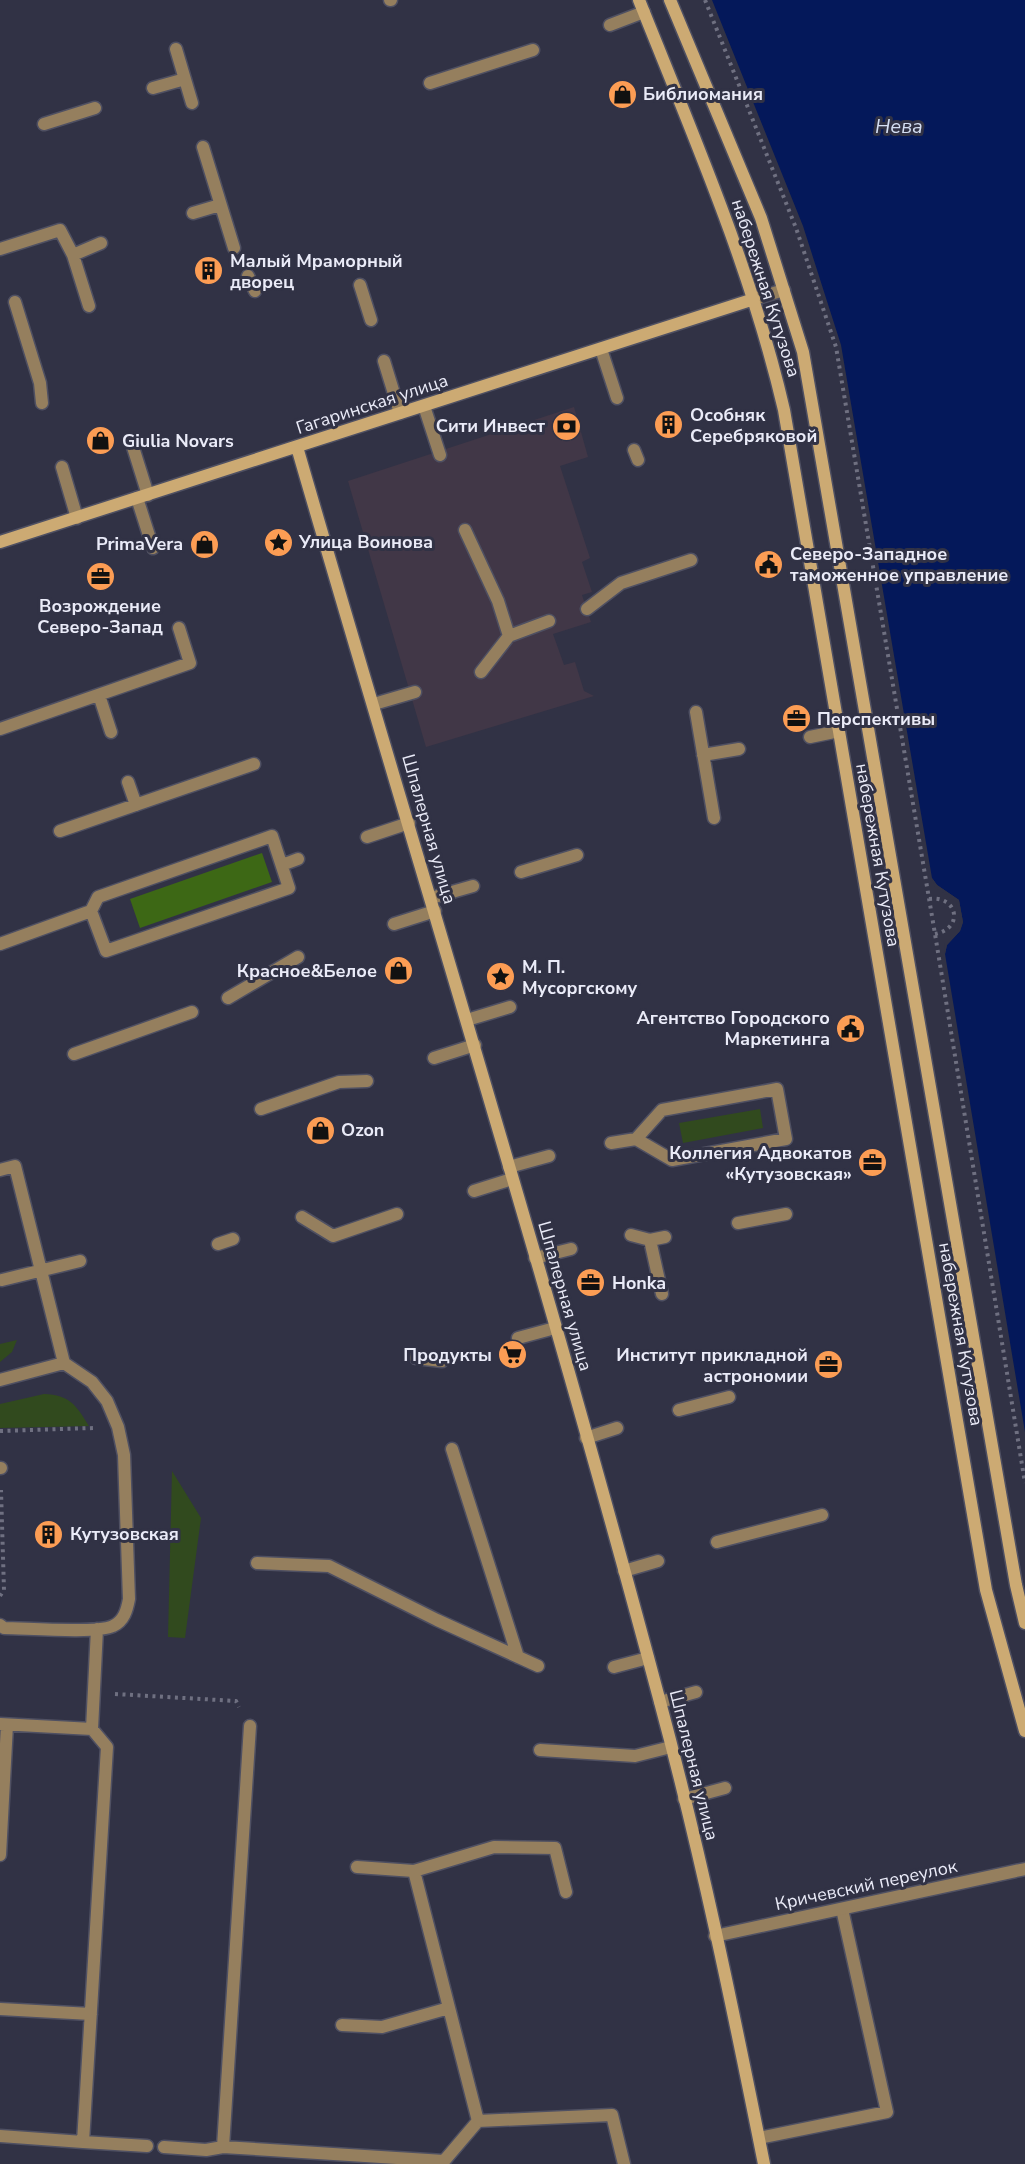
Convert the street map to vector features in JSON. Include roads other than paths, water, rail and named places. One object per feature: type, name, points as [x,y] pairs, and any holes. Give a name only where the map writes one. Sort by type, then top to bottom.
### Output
[{"type":"main road","name":"набережная Кутузова","points":[[670,0],[761,218],[803,352],[1014,1573],[1025,1623]]},
{"type":"main road","name":"набережная Кутузова","points":[[642,6],[732,231],[773,361],[784,410],[986,1590],[1025,1731]]},
{"type":"main road","name":"Гагаринская улица","points":[[0,542],[754,299]]},
{"type":"main road","name":"Шпалерная улица","points":[[297,447],[475,1045],[660,1702],[716,1936],[764,2164]]},
{"type":"street","points":[[610,25],[642,6]]},
{"type":"street","points":[[176,49],[192,104]]},
{"type":"street","points":[[430,83],[533,50]]},
{"type":"street","points":[[153,88],[185,79]]},
{"type":"street","points":[[44,124],[95,108]]},
{"type":"street","points":[[202,147],[234,248]]},
{"type":"street","points":[[193,213],[220,205]]},
{"type":"street","points":[[0,249],[60,230],[73,255],[89,306]]},
{"type":"street","points":[[73,255],[101,243]]},
{"type":"street","points":[[248,276],[255,291]]},
{"type":"street","points":[[360,285],[371,320]]},
{"type":"street","points":[[754,299],[784,290]]},
{"type":"street","points":[[15,302],[40,383],[42,403]]},
{"type":"street","points":[[601,348],[617,398]]},
{"type":"street","points":[[384,361],[400,413]]},
{"type":"street","points":[[424,406],[440,455]]},
{"type":"street","points":[[132,444],[153,548]]},
{"type":"street","points":[[62,467],[77,518]]},
{"type":"street","points":[[465,530],[498,601],[510,636]]},
{"type":"street","points":[[587,609],[621,584],[691,560]]},
{"type":"street","points":[[481,672],[510,636],[549,621]]},
{"type":"street","points":[[0,729],[190,663],[179,628]]},
{"type":"street","points":[[374,704],[415,692]]},
{"type":"street","points":[[99,695],[111,732]]},
{"type":"street","points":[[696,712],[714,818]]},
{"type":"street","points":[[810,736],[839,731]]},
{"type":"street","points":[[703,755],[739,749]]},
{"type":"street","points":[[60,831],[254,764]]},
{"type":"street","points":[[128,782],[136,805]]},
{"type":"street","points":[[367,837],[409,824]]},
{"type":"street","points":[[0,944],[90,911],[98,897],[272,836],[289,888],[106,951],[90,911]]},
{"type":"street","points":[[521,872],[577,855]]},
{"type":"street","points":[[282,865],[298,859]]},
{"type":"street","points":[[394,924],[473,886]]},
{"type":"street","points":[[228,998],[298,957]]},
{"type":"street","points":[[467,1020],[510,1007]]},
{"type":"street","points":[[74,1054],[192,1012]]},
{"type":"street","points":[[434,1058],[475,1045]]},
{"type":"street","points":[[261,1109],[339,1082],[367,1081]]},
{"type":"street","points":[[611,1143],[636,1139],[662,1110],[777,1089],[786,1139],[672,1160],[636,1139]]},
{"type":"street","points":[[474,1191],[549,1155]]},
{"type":"street","points":[[0,1170],[15,1166],[63,1363],[92,1382],[107,1401],[118,1428],[124,1455],[129,1599],[126,1615],[114,1626],[97,1629],[4,1628],[0,1626]]},
{"type":"street","points":[[302,1217],[333,1236],[398,1214]]},
{"type":"street","points":[[738,1223],[786,1214]]},
{"type":"street","points":[[630,1235],[650,1240],[665,1237]]},
{"type":"street","points":[[218,1244],[233,1239]]},
{"type":"street","points":[[650,1240],[662,1294]]},
{"type":"street","points":[[535,1258],[571,1249]]},
{"type":"street","points":[[2,1280],[80,1261]]},
{"type":"street","points":[[518,1338],[555,1328]]},
{"type":"street","points":[[416,1358],[442,1361]]},
{"type":"street","points":[[0,1380],[63,1363]]},
{"type":"street","points":[[679,1410],[729,1397]]},
{"type":"street","points":[[586,1438],[617,1428]]},
{"type":"street","points":[[452,1449],[518,1657]]},
{"type":"street","points":[[717,1542],[822,1515]]},
{"type":"street","points":[[624,1571],[658,1561]]},
{"type":"street","points":[[257,1563],[329,1566],[437,1620],[538,1666]]},
{"type":"street","points":[[83,2142],[107,1747],[92,1729],[97,1629]]},
{"type":"street","points":[[614,1667],[648,1658]]},
{"type":"street","points":[[660,1702],[696,1692]]},
{"type":"street","points":[[0,1855],[3,1724],[92,1729]]},
{"type":"street","points":[[224,2146],[250,1725]]},
{"type":"street","points":[[540,1750],[635,1756],[671,1747]]},
{"type":"street","points":[[684,1799],[725,1788]]},
{"type":"street","points":[[357,1867],[414,1871],[494,1847],[555,1848],[566,1892]]},
{"type":"street","name":"Кричевский переулок","points":[[716,1936],[1025,1869]]},
{"type":"street","points":[[414,1871],[478,2121]]},
{"type":"street","points":[[759,2138],[887,2112],[842,1909]]},
{"type":"street","points":[[342,2025],[382,2026],[449,2008]]},
{"type":"street","points":[[0,2009],[91,2014]]},
{"type":"street","points":[[164,2147],[206,2150],[224,2146],[444,2161],[478,2121],[612,2115],[624,2164]]},
{"type":"street","points":[[0,2136],[147,2146]]},
{"type":"water","name":"Нева","points":[[712,0],[1025,0],[1025,1432],[945,954],[947,945],[960,931],[963,922],[959,900],[937,885],[932,878],[841,345],[803,226]]},
{"type":"place","name":"Библиомания","points":[[622,94]]},
{"type":"place","name":"Малый Мраморный дворец","points":[[209,271]]},
{"type":"place","name":"Особняк Серебряковой","points":[[669,425]]},
{"type":"place","name":"Сити Инвест","points":[[566,426]]},
{"type":"place","name":"Giulia Novars","points":[[101,441]]},
{"type":"place","name":"Улица Воинова","points":[[278,542]]},
{"type":"place","name":"PrimaVera","points":[[204,544]]},
{"type":"place","name":"Северо-Западное таможенное управление","points":[[769,564]]},
{"type":"place","name":"Возрождение Северо-Запад","points":[[100,577]]},
{"type":"place","name":"Перспективы","points":[[796,719]]},
{"type":"place","name":"Красное&Белое","points":[[398,971]]},
{"type":"place","name":"М. П. Мусоргскому","points":[[501,977]]},
{"type":"place","name":"Агентство Городского Маркетинга","points":[[851,1028]]},
{"type":"place","name":"Ozon","points":[[320,1130]]},
{"type":"place","name":"Коллегия Адвокатов «Кутузовская»","points":[[873,1163]]},
{"type":"place","name":"Honka","points":[[591,1283]]},
{"type":"place","name":"Продукты","points":[[513,1355]]},
{"type":"place","name":"Институт прикладной астрономии","points":[[829,1365]]},
{"type":"place","name":"Кутузовская","points":[[49,1534]]}]
